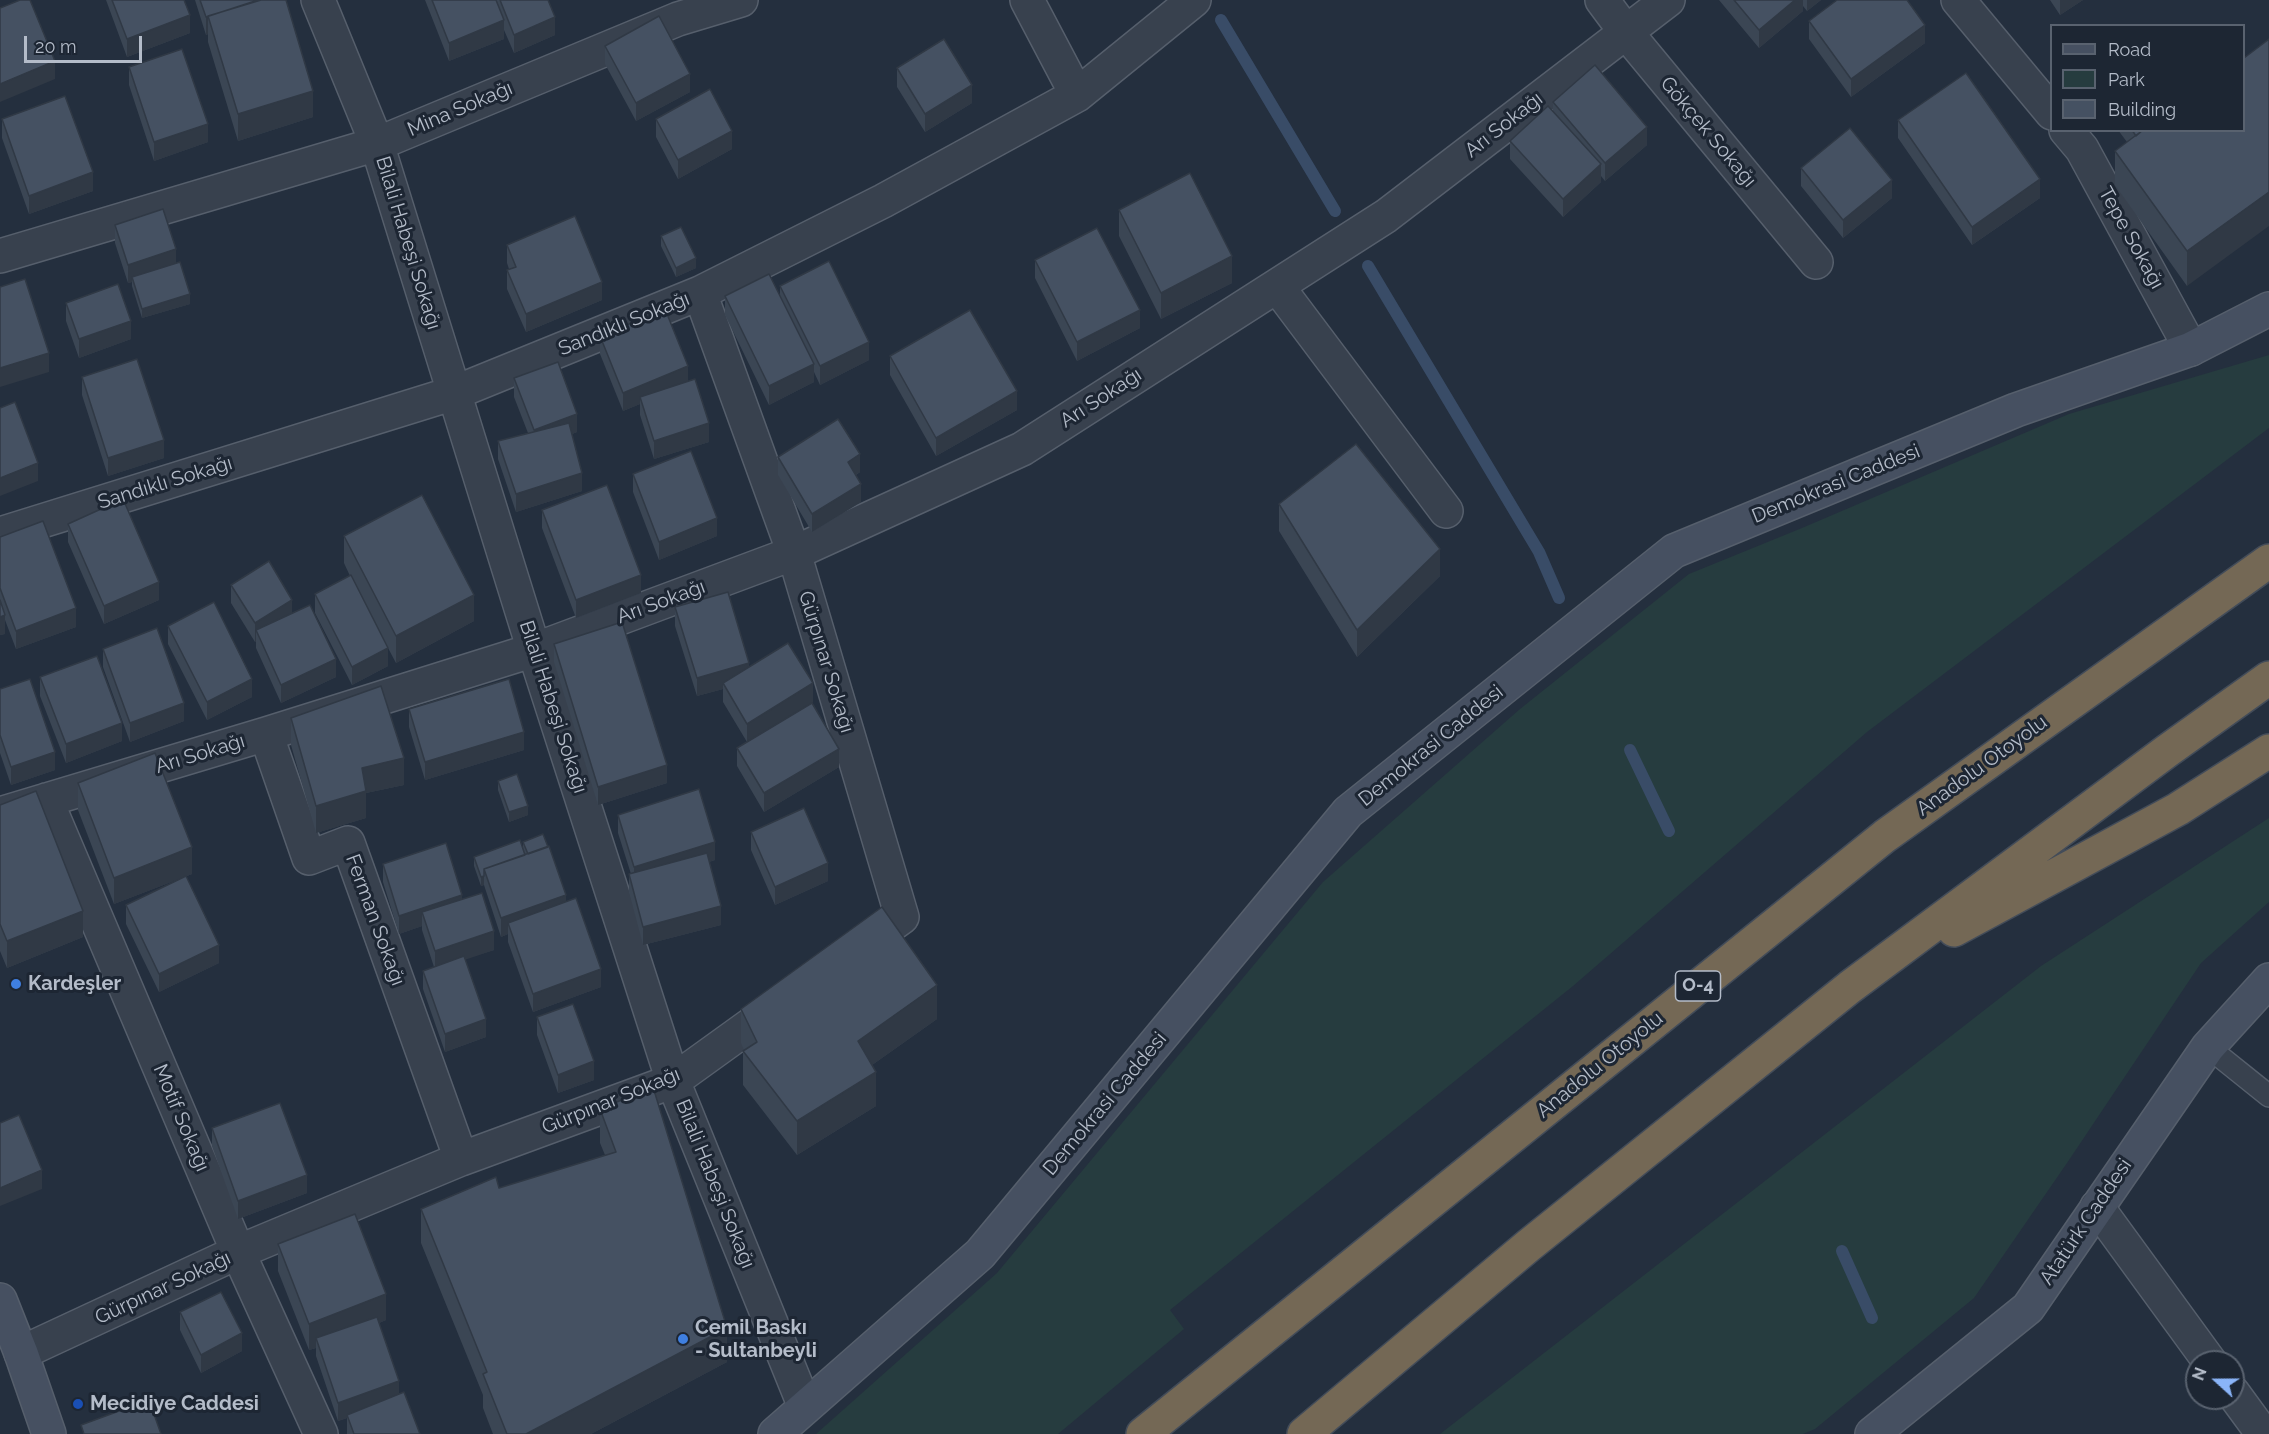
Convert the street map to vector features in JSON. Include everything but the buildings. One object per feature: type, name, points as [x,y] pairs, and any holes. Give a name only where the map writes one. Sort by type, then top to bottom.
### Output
[{"type":"highway","name":"Anadolu Otoyolu","points":[[1143,1434],[1885,836],[2269,561]]},
{"type":"highway","points":[[1304,1434],[1527,1246],[1850,987],[2269,678]]},
{"type":"highway","points":[[1850,987],[2178,809],[2269,751]]},
{"type":"street","name":"Bilali Habeşi Sokağı","points":[[318,0],[377,144],[534,650],[673,1081],[805,1407]]},
{"type":"street","name":"Mina Sokağı","points":[[0,256],[377,144],[678,19],[741,0]]},
{"type":"street","points":[[1027,0],[1077,94]]},
{"type":"street","name":"Sandıklı Sokağı","points":[[0,534],[454,393],[700,293],[884,201],[1077,94],[1194,0]]},
{"type":"street","name":"Gökçek Sokağı","points":[[1602,0],[1816,262]]},
{"type":"street","name":"Arı Sokağı","points":[[0,814],[534,650],[794,553],[1022,449],[1386,216],[1668,0]]},
{"type":"street","points":[[1958,0],[2050,111]]},
{"type":"street","name":"Tepe Sokağı","points":[[2068,132],[2082,149],[2191,349]]},
{"type":"street","points":[[1277,286],[1446,511]]},
{"type":"street","name":"Gürpınar Sokağı","points":[[700,293],[794,553],[902,917],[835,964]]},
{"type":"street","name":"Demokrasi Caddesi","points":[[775,1434],[980,1254],[1348,812],[1674,551],[2016,410],[2191,349],[2269,309]]},
{"type":"street","name":"Ferman Sokağı","points":[[266,734],[309,858],[348,843],[461,1159]]},
{"type":"street","name":"Motif Sokağı","points":[[46,800],[238,1252],[321,1434]]},
{"type":"street","name":"Atatürk Caddesi","points":[[1872,1434],[2028,1308],[2208,1047],[2269,980]]},
{"type":"street","name":"Gürpınar Sokağı","points":[[21,1353],[238,1252],[461,1159],[673,1081],[797,992]]},
{"type":"street","points":[[2097,1207],[2201,1350]]},
{"type":"street","points":[[0,1300],[49,1434]]},
{"type":"street","points":[[2245,1409],[2263,1434]]},
{"type":"lane","points":[[2208,1047],[2269,1096]]},
{"type":"green space","points":[[2269,355],[2269,428],[1867,732],[1573,986],[1170,1310],[1184,1329],[1058,1434],[816,1434],[997,1273],[1323,882],[1520,709],[1689,574],[2069,414]]},
{"type":"green space","points":[[2269,818],[2269,902],[2201,963],[1974,1298],[1815,1429],[1803,1434],[1440,1434],[2041,966]]},
{"type":"waterway","points":[[1221,20],[1335,211]]},
{"type":"waterway","points":[[1368,266],[1539,552],[1559,598]]},
{"type":"waterway","points":[[1630,750],[1669,831]]},
{"type":"waterway","points":[[1842,1251],[1872,1318]]},
{"type":"place","name":"Kardeşler","points":[[16,984]]},
{"type":"place","name":"Cemil Baskı - Sultanbeyli","points":[[683,1339]]},
{"type":"place","name":"Mecidiye Caddesi","points":[[78,1404]]}]
